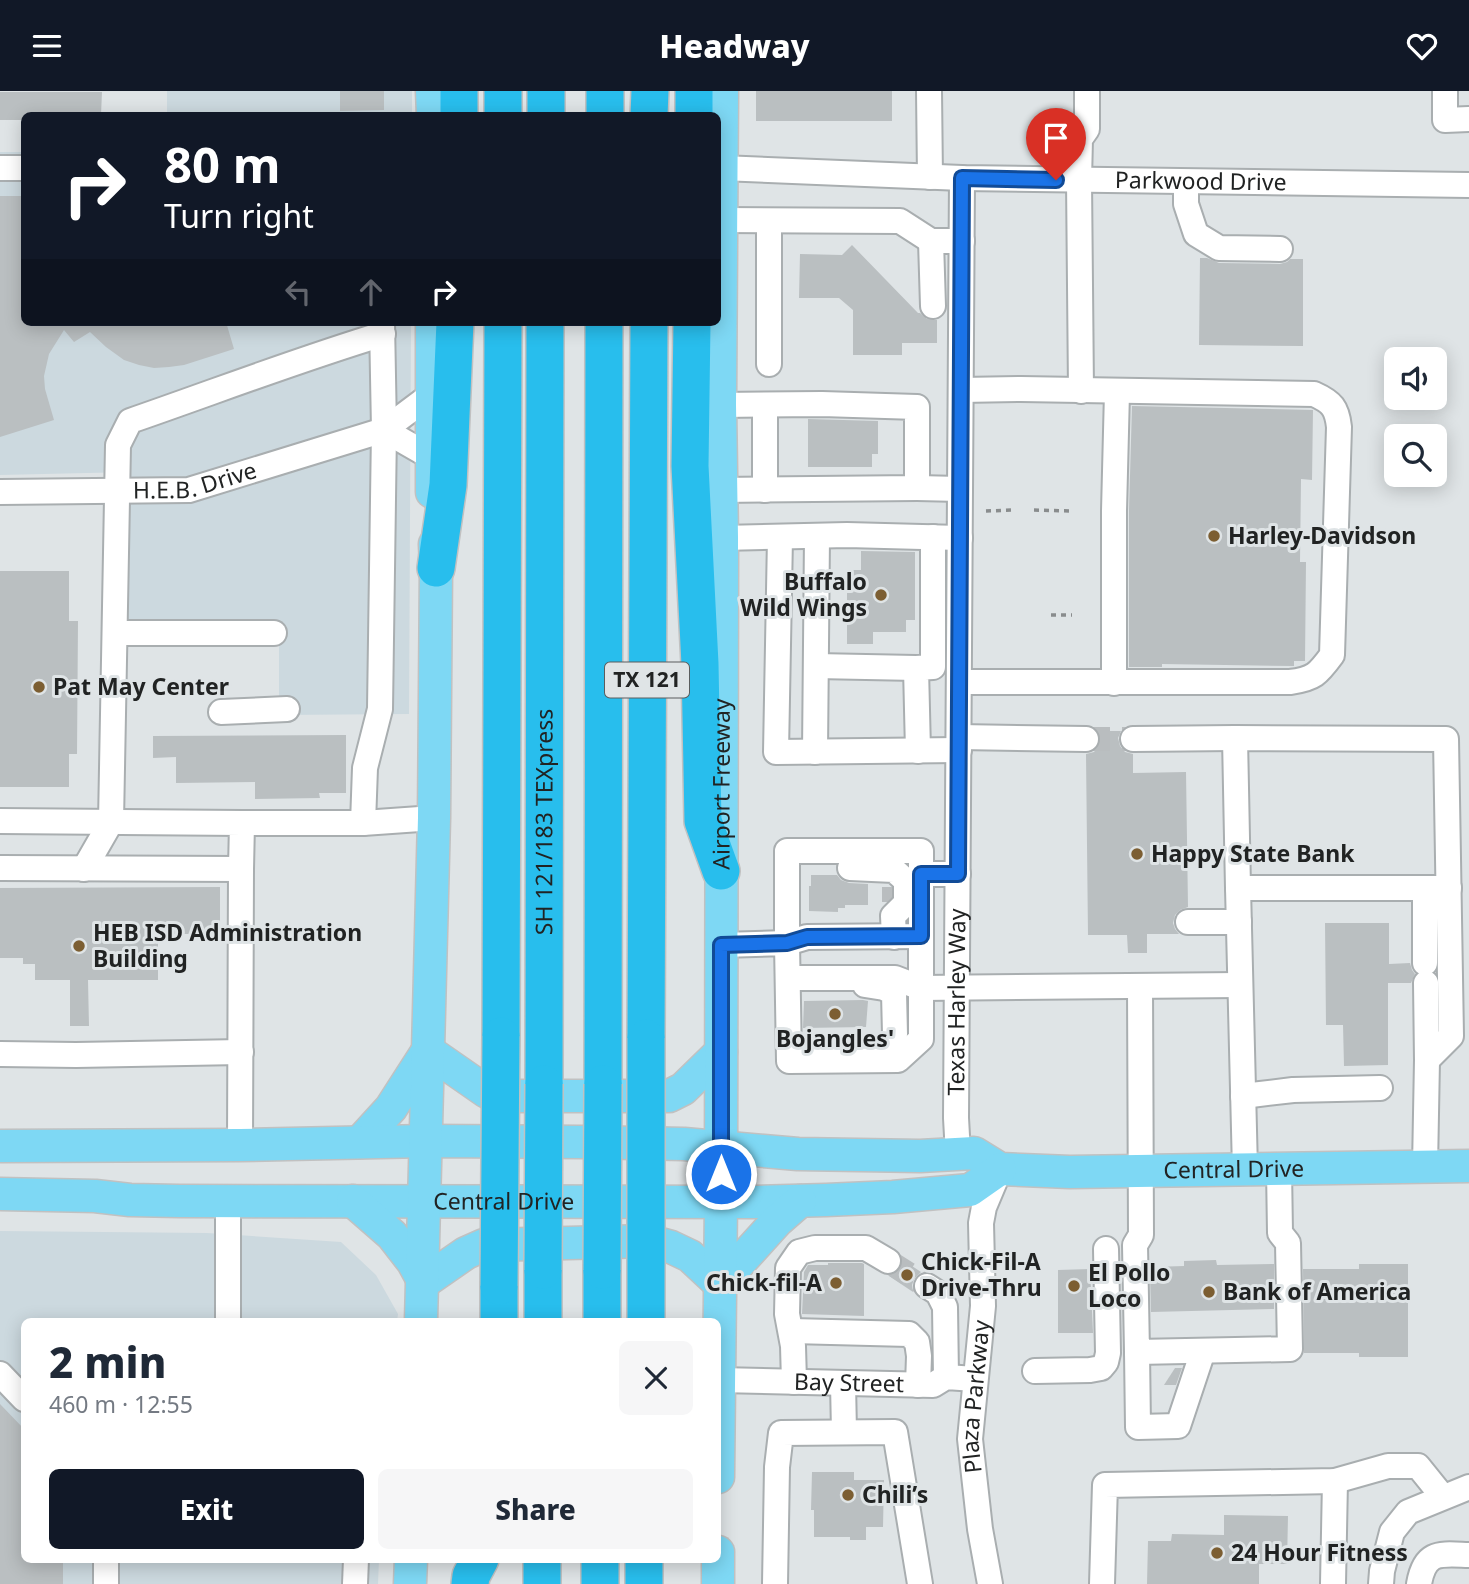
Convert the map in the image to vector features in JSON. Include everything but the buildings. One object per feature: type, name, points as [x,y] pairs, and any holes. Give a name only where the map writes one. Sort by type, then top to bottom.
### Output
[{"type":"highway","points":[[458,91],[459,112]]},
{"type":"highway","points":[[503,91],[503,112]]},
{"type":"highway","points":[[545,112],[546,91]]},
{"type":"highway","points":[[605,91],[605,112]]},
{"type":"highway","points":[[649,112],[650,91]]},
{"type":"highway","points":[[694,91],[694,112]]},
{"type":"highway","points":[[436,568],[448,485],[455,326]]},
{"type":"highway","points":[[499,1303],[503,326]]},
{"type":"highway","name":"SH 121/183 TEXpress","points":[[542,1318],[545,326]]},
{"type":"highway","points":[[602,1318],[604,326]]},
{"type":"highway","name":"TX 121","points":[[646,1318],[649,326]]},
{"type":"highway","points":[[692,326],[690,466],[701,664],[704,821],[721,871]]},
{"type":"highway","points":[[470,1584],[478,1563]]},
{"type":"highway","points":[[495,1563],[495,1584]]},
{"type":"highway","points":[[542,1563],[542,1584]]},
{"type":"highway","points":[[600,1563],[600,1584]]},
{"type":"highway","points":[[644,1563],[644,1584]]},
{"type":"main road","points":[[432,91],[433,112]]},
{"type":"main road","name":"Airport Freeway","points":[[721,221],[722,91]]},
{"type":"main road","points":[[421,1318],[434,818],[436,568],[431,457],[432,326]]},
{"type":"main road","name":"Airport Freeway","points":[[720,326],[720,1318]]},
{"type":"main road","points":[[428,1051],[487,1092],[519,1096],[669,1097],[683,1089],[721,1052]]},
{"type":"main road","points":[[360,1142],[391,1108],[428,1051]]},
{"type":"main road","name":"Central Drive","points":[[0,1146],[584,1142],[684,1144],[798,1154],[920,1156],[974,1153],[1000,1169],[1141,1172],[1469,1166]]},
{"type":"main road","points":[[893,1197],[901,1185],[912,1180],[947,1173],[958,1154]]},
{"type":"main road","name":"Central Drive","points":[[0,1193],[131,1200],[228,1201],[800,1201],[970,1190],[1000,1169]]},
{"type":"main road","points":[[353,1201],[392,1235],[413,1262],[424,1282]]},
{"type":"main road","points":[[424,1282],[466,1253],[484,1245],[649,1241],[690,1256],[720,1285],[777,1221],[800,1201]]},
{"type":"main road","points":[[411,1563],[411,1584]]},
{"type":"main road","points":[[718,1563],[718,1584]]},
{"type":"street","points":[[929,91],[930,177]]},
{"type":"street","points":[[1073,91],[1073,130],[1080,138]]},
{"type":"street","points":[[1082,391],[1079,180],[1080,138],[1087,129],[1087,91]]},
{"type":"street","points":[[1446,91],[1445,120],[1469,119]]},
{"type":"street","points":[[0,168],[21,168]]},
{"type":"street","name":"Parkwood Drive","points":[[721,168],[962,178],[1469,185]]},
{"type":"street","name":"Texas Harley Way","points":[[958,1154],[956,1118],[962,178]]},
{"type":"street","points":[[1186,182],[1186,204],[1196,234],[1219,248],[1280,249]]},
{"type":"street","points":[[721,221],[900,221],[931,241],[962,241]]},
{"type":"street","points":[[769,221],[769,364]]},
{"type":"street","points":[[931,241],[933,306]]},
{"type":"street","points":[[84,869],[111,822],[118,445],[130,421],[382,328],[384,430],[380,709],[365,768],[363,823]]},
{"type":"street","points":[[960,682],[1290,682],[1306,680],[1319,672],[1332,655],[1339,427],[1337,413],[1327,400],[1314,394],[961,390]]},
{"type":"street","points":[[1114,683],[1117,392]]},
{"type":"street","name":"H.E.B. Drive","points":[[0,492],[189,490],[384,430],[432,394]]},
{"type":"street","points":[[720,405],[917,407],[917,488]]},
{"type":"street","points":[[765,405],[765,490]]},
{"type":"street","points":[[384,430],[431,457]]},
{"type":"street","points":[[721,490],[960,489]]},
{"type":"street","points":[[815,752],[817,536]]},
{"type":"street","points":[[780,537],[776,752],[918,751],[959,744],[1086,739]]},
{"type":"street","points":[[816,666],[933,667],[933,537]]},
{"type":"street","points":[[722,538],[960,538]]},
{"type":"street","points":[[115,633],[274,633]]},
{"type":"street","points":[[916,668],[918,751]]},
{"type":"street","points":[[222,712],[287,709]]},
{"type":"street","points":[[1235,738],[1245,1170]]},
{"type":"street","points":[[1133,739],[1446,739],[1437,888],[1426,973],[1425,1167]]},
{"type":"street","points":[[0,821],[363,823],[434,818]]},
{"type":"street","points":[[240,1145],[242,823]]},
{"type":"street","points":[[788,851],[921,851],[921,874],[921,1039],[898,1060],[884,1053],[789,1061],[799,978],[787,943],[788,851]]},
{"type":"street","points":[[802,851],[821,868],[894,902],[921,936]]},
{"type":"street","points":[[0,868],[241,869]]},
{"type":"street","points":[[921,874],[958,874]]},
{"type":"street","points":[[1238,888],[1437,888]]},
{"type":"street","points":[[1427,1060],[1451,1036],[1437,888]]},
{"type":"street","points":[[721,945],[787,943],[894,902]]},
{"type":"street","points":[[1188,922],[1238,922]]},
{"type":"street","points":[[799,978],[895,978],[921,988],[1240,985]]},
{"type":"street","points":[[799,978],[823,985],[874,985],[894,993],[895,1034],[884,1053]]},
{"type":"street","points":[[1140,986],[1141,1235],[1135,1245],[1138,1427],[1178,1426],[1203,1351]]},
{"type":"street","points":[[0,1053],[76,1055],[241,1052]]},
{"type":"street","points":[[1243,1096],[1293,1090],[1380,1088]]},
{"type":"street","name":"Plaza Parkway","points":[[989,1584],[970,1439],[984,1306],[982,1211],[1000,1169]]},
{"type":"street","points":[[1137,1352],[1290,1349],[1288,1243],[1280,1233],[1279,1169]]},
{"type":"street","points":[[228,1201],[228,1318]]},
{"type":"street","points":[[794,1382],[792,1331],[788,1314],[788,1268],[799,1252],[815,1248],[866,1248],[888,1261]]},
{"type":"street","points":[[1035,1371],[1090,1370],[1101,1368],[1106,1362],[1106,1249]]},
{"type":"street","points":[[927,1286],[938,1293],[945,1307],[946,1377]]},
{"type":"street","points":[[792,1331],[909,1334],[917,1342],[918,1385]]},
{"type":"street","points":[[0,1374],[21,1396]]},
{"type":"street","name":"Bay Street","points":[[721,1380],[933,1385],[946,1377],[975,1379]]},
{"type":"street","points":[[843,1383],[844,1432]]},
{"type":"street","points":[[775,1584],[777,1467],[781,1433],[844,1432],[895,1432],[919,1584]]},
{"type":"street","points":[[1102,1584],[1105,1485],[1335,1481],[1388,1467],[1418,1467],[1443,1497]]},
{"type":"street","points":[[1333,1584],[1335,1481]]},
{"type":"street","points":[[1381,1584],[1392,1532],[1408,1512],[1469,1487]]},
{"type":"street","points":[[1419,1584],[1422,1569],[1429,1559],[1442,1554],[1469,1555]]},
{"type":"street","points":[[106,1563],[106,1584]]},
{"type":"street","points":[[355,1584],[356,1563]]},
{"type":"path","points":[[986,511],[1013,510]]},
{"type":"path","points":[[1034,510],[1073,511]]},
{"type":"path","points":[[1051,615],[1072,615]]},
{"type":"shaded area","points":[[167,91],[412,91],[412,112],[167,112]]},
{"type":"shaded area","points":[[0,152],[21,152],[21,326],[411,326],[409,714],[279,715],[279,625],[128,627],[131,472],[0,475]]},
{"type":"shaded area","points":[[0,1231],[207,1233],[341,1242],[376,1275],[398,1314],[397,1318],[21,1318],[21,1563],[379,1563],[378,1584],[0,1584]]},
{"type":"tunnel","points":[[1086,739],[1133,739]]},
{"type":"tunnel","points":[[894,887],[894,902]]},
{"type":"tunnel","points":[[888,1261],[927,1286]]},
{"type":"place","name":"Harley-Davidson","points":[[1214,536]]},
{"type":"place","name":"Buffalo Wild Wings","points":[[881,595]]},
{"type":"place","name":"Pat May Center","points":[[39,687]]},
{"type":"place","name":"Happy State Bank","points":[[1137,854]]},
{"type":"place","name":"HEB ISD Administration Building","points":[[79,946]]},
{"type":"place","name":"Bojangles'","points":[[835,1014]]},
{"type":"place","name":"Chick-Fil-A Drive-Thru","points":[[907,1275]]},
{"type":"place","name":"Chick-fil-A","points":[[836,1283]]},
{"type":"place","name":"El Pollo Loco","points":[[1074,1286]]},
{"type":"place","name":"Bank of America","points":[[1209,1292]]},
{"type":"place","name":"Chili’s","points":[[848,1495]]},
{"type":"place","name":"24 Hour Fitness","points":[[1217,1553]]},
{"type":"route","points":[[721,1174],[721,945],[787,943],[807,937],[921,936],[921,874],[958,874],[962,178],[1056,180]]}]
